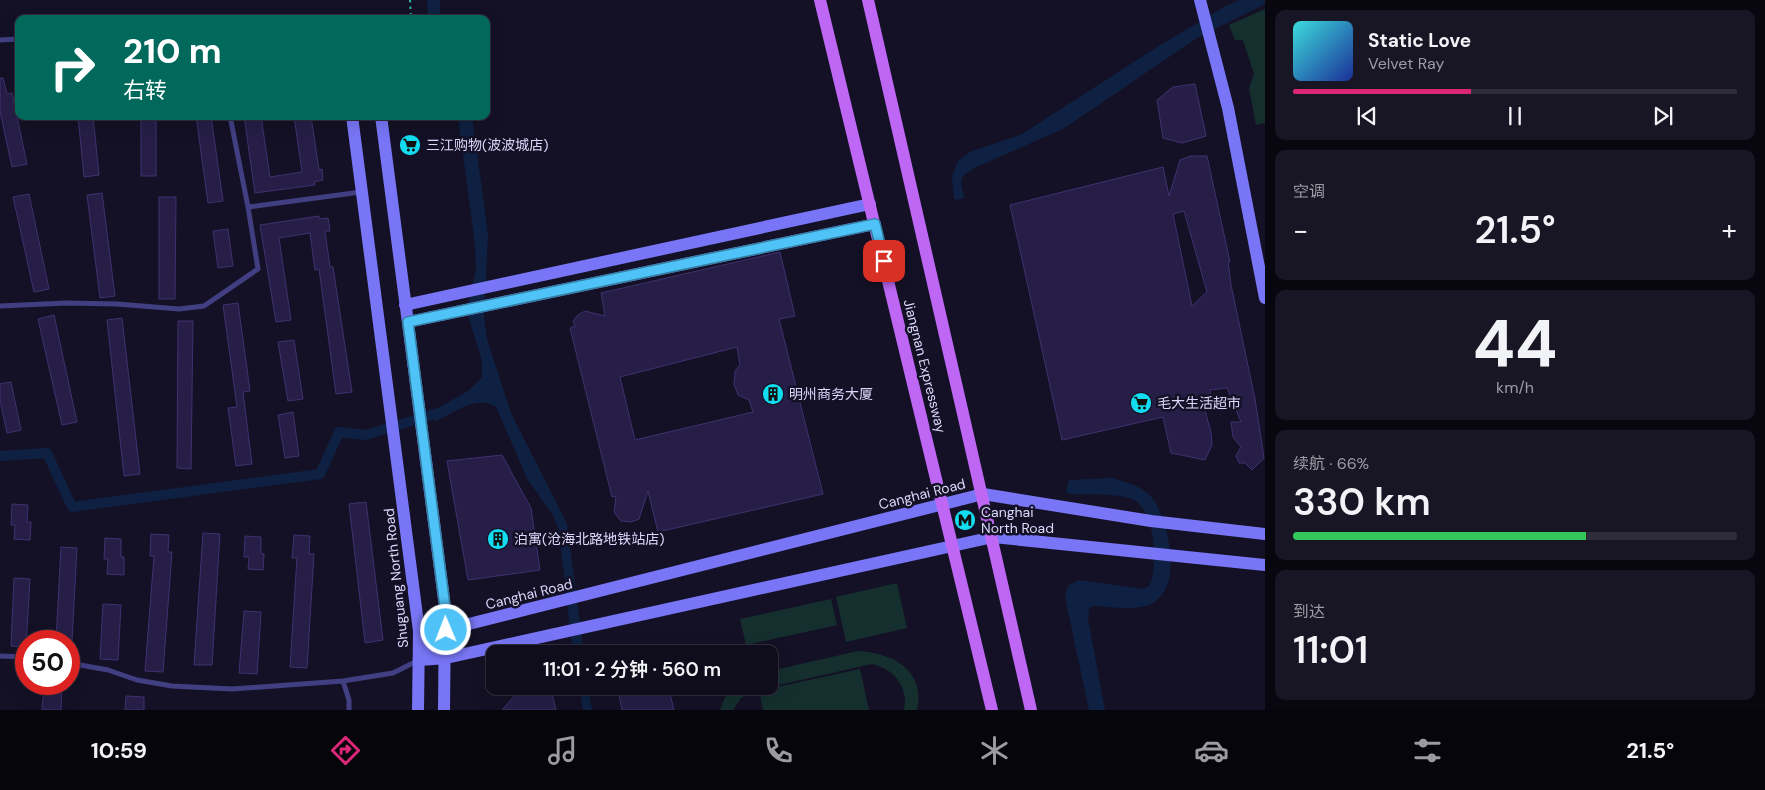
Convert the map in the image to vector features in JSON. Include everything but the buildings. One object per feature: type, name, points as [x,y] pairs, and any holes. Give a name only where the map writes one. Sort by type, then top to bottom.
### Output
[{"type":"main road","name":"Jiangnan Expressway","points":[[820,0],[992,710]]},
{"type":"main road","name":"Jiangnan Expressway","points":[[868,0],[983,494],[1031,710]]},
{"type":"street","points":[[1202,6],[1228,108],[1265,298]]},
{"type":"street","name":"Shuguang North Road","points":[[353,120],[420,630],[418,710]]},
{"type":"street","points":[[382,120],[445,607],[444,710]]},
{"type":"street","points":[[406,304],[870,204]]},
{"type":"street","points":[[408,322],[875,224]]},
{"type":"street","name":"Canghai Road","points":[[446,630],[821,537],[943,503],[983,494],[1151,521],[1265,534]]},
{"type":"street","points":[[420,660],[446,658],[993,538],[1265,565]]},
{"type":"street","points":[[420,660],[446,630]]},
{"type":"lane","points":[[0,40],[15,40]]},
{"type":"lane","points":[[0,306],[67,303],[117,304],[180,309],[204,306],[258,269],[231,120]]},
{"type":"lane","points":[[248,207],[362,192]]},
{"type":"lane","points":[[0,656],[15,657]]},
{"type":"lane","points":[[80,665],[108,670],[137,680],[172,686],[232,689],[343,681],[393,673],[420,660]]},
{"type":"lane","points":[[343,681],[349,700],[349,710]]},
{"type":"path","points":[[410,0],[411,15]]},
{"type":"green space","points":[[1265,9],[1265,123],[1256,125],[1249,88],[1254,74],[1243,40],[1235,40],[1229,25]]},
{"type":"green space","points":[[897,583],[907,628],[846,642],[836,597]]},
{"type":"green space","points":[[831,599],[837,625],[746,645],[740,619]]},
{"type":"green space","points":[[858,651],[883,655],[904,666],[911,674],[916,684],[918,696],[917,710],[904,710],[905,702],[902,687],[893,675],[880,666],[872,664],[778,685],[778,669]]},
{"type":"green space","points":[[860,669],[869,710],[763,710],[760,695],[778,695],[778,687]]},
{"type":"green space","points":[[727,695],[747,695],[741,698],[733,710],[720,710]]},
{"type":"water","points":[[427,0],[440,0],[440,15],[428,15]]},
{"type":"water","points":[[1239,0],[1265,0],[1265,4],[1197,38],[1063,129],[974,168],[962,177],[961,184],[964,198],[956,200],[954,198],[952,177],[958,161],[970,152],[1022,134],[1154,49]]},
{"type":"water","points":[[459,120],[473,120],[488,235],[484,318],[487,339],[511,413],[567,524],[583,645],[572,645],[559,530],[553,515],[528,480],[496,407],[489,404],[473,404],[435,422],[433,411],[468,391],[482,377],[482,361],[469,319],[468,304],[476,269],[475,245]]},
{"type":"water","points":[[1113,478],[1140,488],[1153,499],[1159,509],[1168,538],[1170,570],[1167,584],[1161,596],[1151,604],[1131,608],[1094,606],[1089,608],[1088,619],[1105,710],[1089,710],[1065,597],[1068,586],[1078,580],[1144,589],[1150,585],[1153,576],[1153,538],[1146,514],[1140,505],[1126,497],[1070,494],[1066,492],[1069,480]]},
{"type":"water","points":[[580,695],[590,695],[592,710],[583,710]]},
{"type":"waterway","points":[[0,456],[47,453],[72,507],[320,474],[339,432],[365,435],[445,411]]},
{"type":"place","name":"三江购物(波波城店)","points":[[410,145]]},
{"type":"place","name":"明州商务大厦","points":[[773,394]]},
{"type":"place","name":"毛大生活超市","points":[[1141,403]]},
{"type":"place","name":"Canghai North Road","points":[[965,520]]},
{"type":"place","name":"泊寓(沧海北路地铁站店)","points":[[498,539]]},
{"type":"route","points":[[446,630],[445,607],[408,322],[875,224],[884,261]]}]
